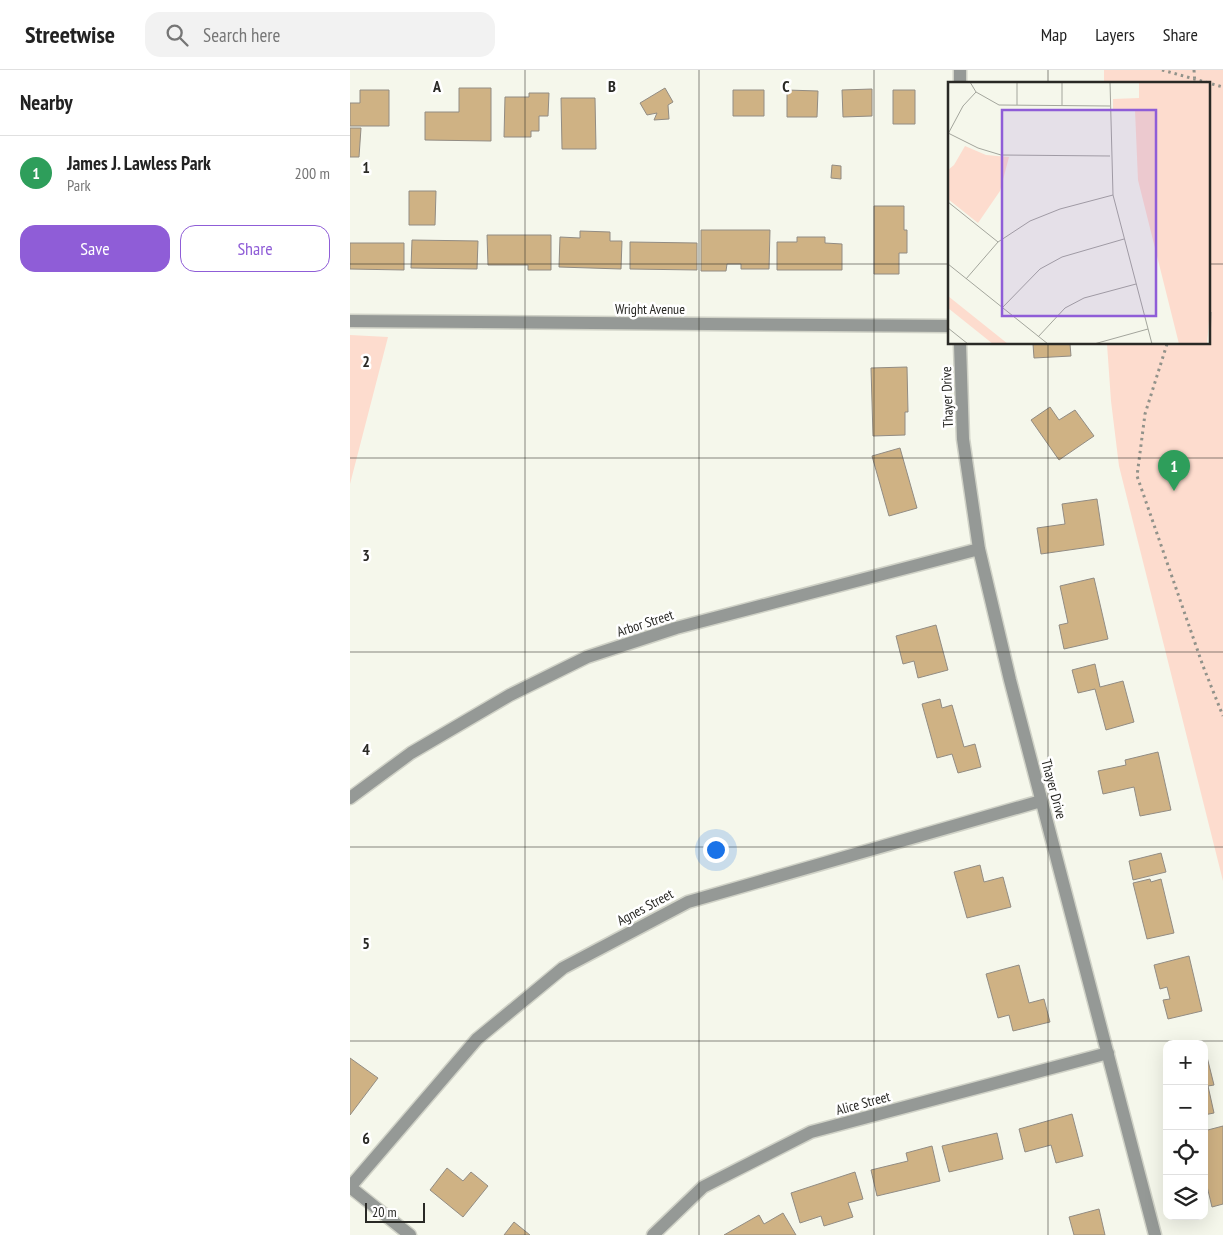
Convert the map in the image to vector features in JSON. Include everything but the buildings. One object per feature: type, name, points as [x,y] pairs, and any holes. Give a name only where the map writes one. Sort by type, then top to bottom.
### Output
[{"type":"street","name":"Wright Avenue","points":[[350,321],[948,326]]},
{"type":"street","name":"Thayer Drive","points":[[960,345],[963,439],[979,549],[1010,680],[1156,1235]]},
{"type":"street","name":"Arbor Street","points":[[350,798],[420,748],[510,695],[587,657],[676,628],[979,549]]},
{"type":"street","name":"Agnes Street","points":[[350,1187],[476,1039],[563,968],[688,902],[1041,800]]},
{"type":"street","name":"Alice Street","points":[[653,1235],[703,1187],[811,1132],[1108,1052]]},
{"type":"street","points":[[350,1187],[410,1235]]},
{"type":"path","points":[[1162,70],[1206,82]]},
{"type":"path","points":[[1194,70],[1195,79]]},
{"type":"path","points":[[1210,83],[1223,87]]},
{"type":"path","points":[[1167,345],[1145,414],[1137,476],[1203,666],[1223,716]]},
{"type":"shaded area","points":[[1104,70],[1223,70],[1223,881],[1119,466],[1111,401],[1107,345],[1210,345],[1210,82],[1104,82]]},
{"type":"shaded area","points":[[350,335],[388,337],[350,484]]},
{"type":"place","name":"James J. Lawless Park","points":[[1174,491]]}]
